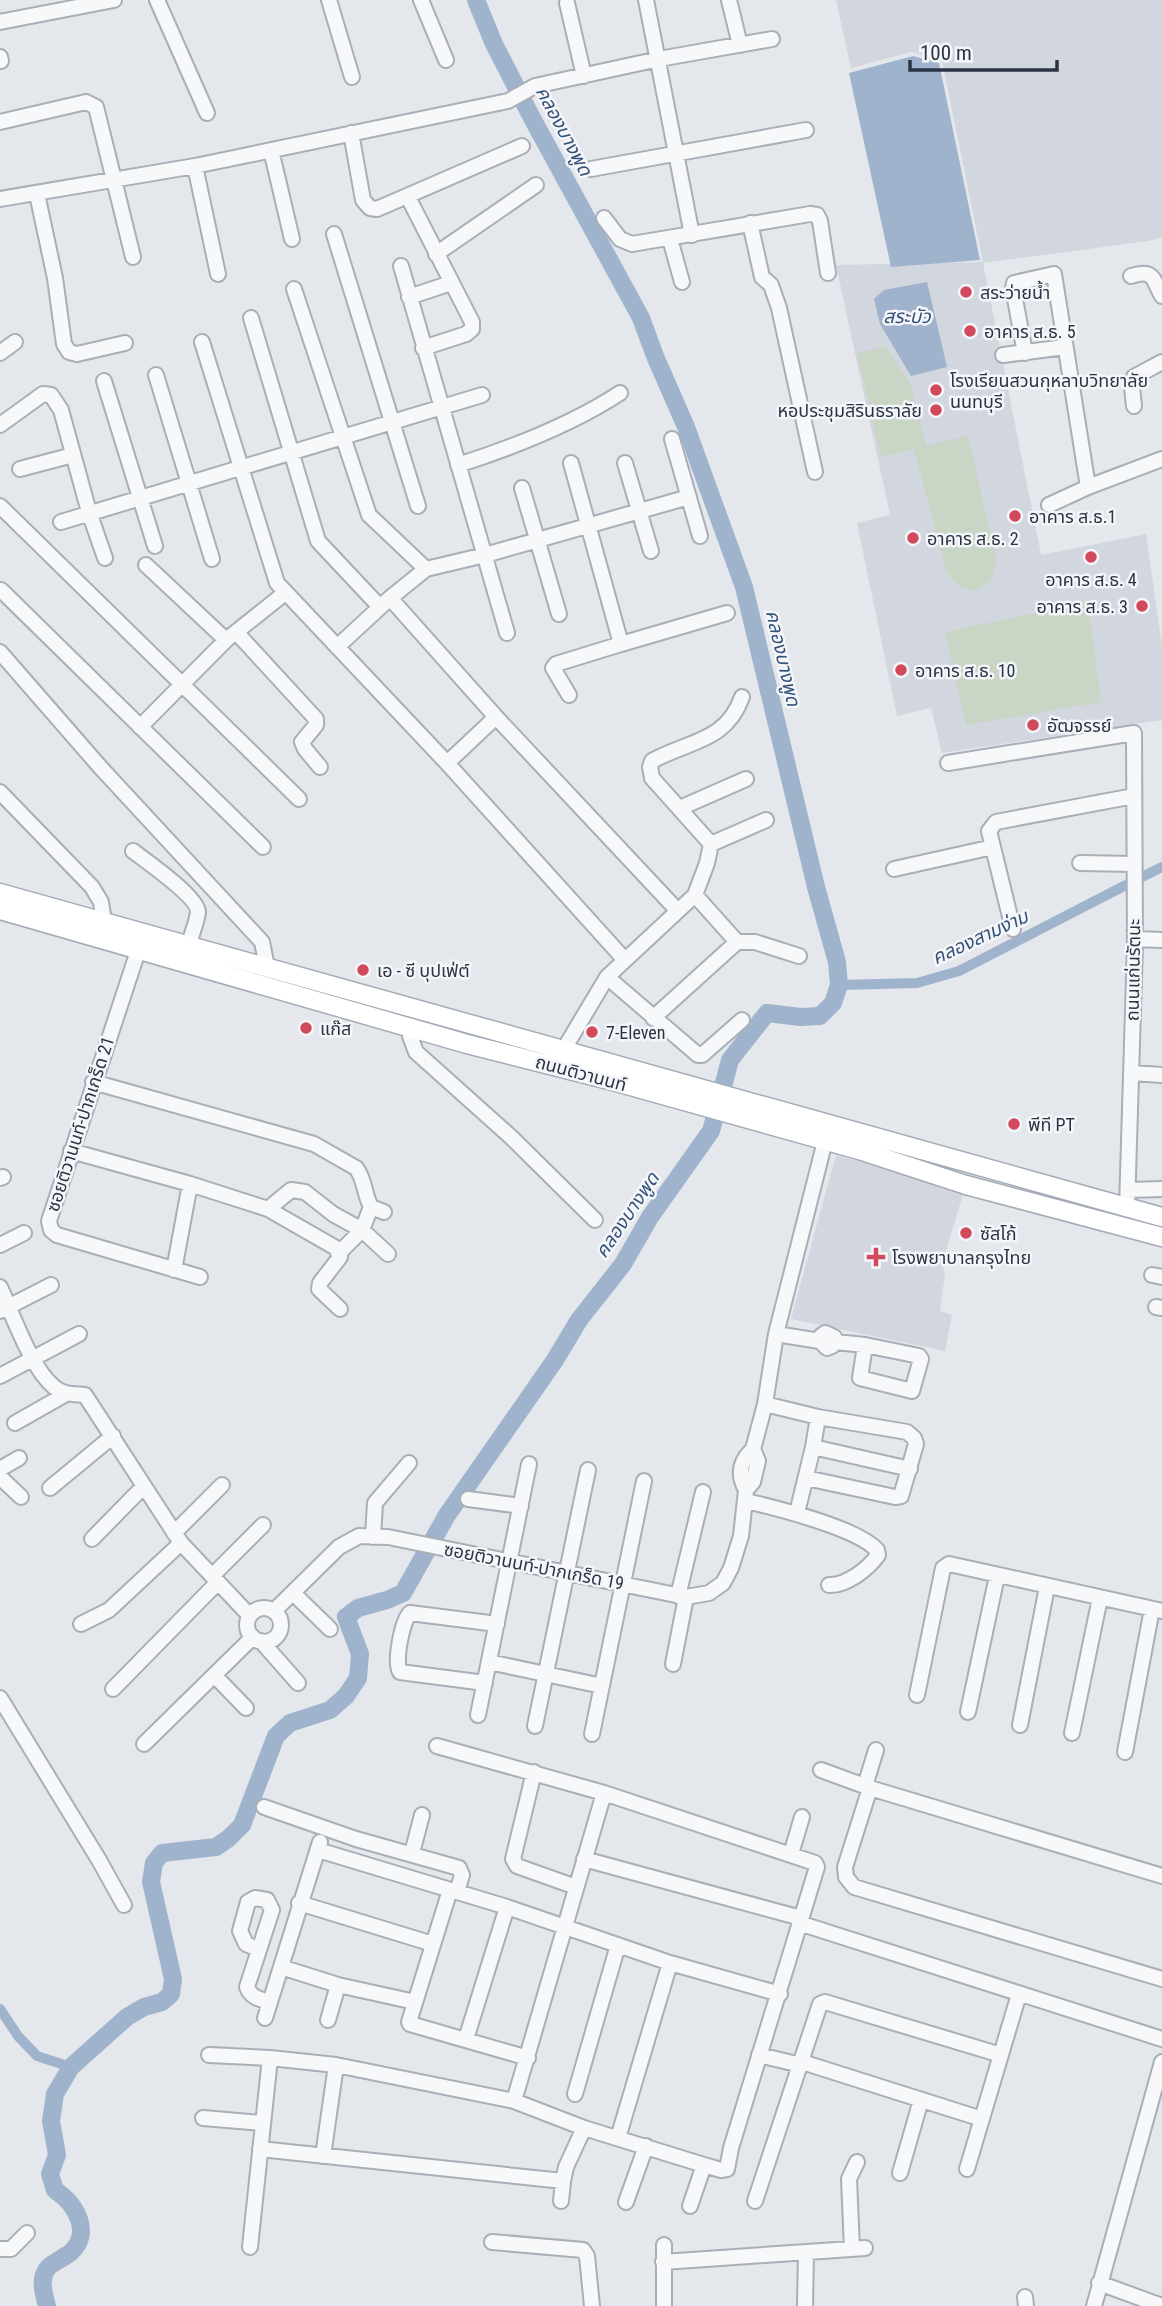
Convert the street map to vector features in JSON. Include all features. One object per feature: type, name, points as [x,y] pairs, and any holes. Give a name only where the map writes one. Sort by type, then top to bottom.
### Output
[{"type":"main road","name":"ถนนติวานนท์","points":[[0,893],[102,930],[139,948],[467,1044],[705,1098]]},
{"type":"main road","name":"ถนนติวานนท์","points":[[0,910],[189,945],[564,1049],[725,1104],[1128,1199],[1162,1217]]},
{"type":"main road","name":"ถนนติวานนท์","points":[[725,1104],[825,1141],[967,1185],[1162,1237]]},
{"type":"street","points":[[0,23],[113,0]]},
{"type":"street","points":[[157,0],[207,113]]},
{"type":"street","points":[[329,0],[352,77]]},
{"type":"street","points":[[421,0],[446,60]]},
{"type":"street","points":[[646,0],[692,234]]},
{"type":"street","points":[[729,0],[740,45]]},
{"type":"street","points":[[567,3],[584,76]]},
{"type":"street","points":[[0,199],[195,166],[508,102],[535,86],[659,59],[772,39]]},
{"type":"street","points":[[0,122],[86,102],[92,104],[99,112],[133,257]]},
{"type":"street","points":[[592,169],[806,130]]},
{"type":"street","points":[[351,133],[363,200],[370,208],[377,209],[522,146]]},
{"type":"street","points":[[271,150],[292,240]]},
{"type":"street","points":[[195,166],[218,274]]},
{"type":"street","points":[[436,254],[536,185]]},
{"type":"street","points":[[37,194],[55,278],[64,344],[69,352],[77,354],[125,343]]},
{"type":"street","points":[[408,197],[472,322],[472,329],[466,334],[423,348]]},
{"type":"street","points":[[604,218],[620,239],[632,244],[750,223],[817,215],[828,273]]},
{"type":"street","points":[[750,223],[762,277],[771,285],[779,308],[815,472]]},
{"type":"street","points":[[334,234],[418,506]]},
{"type":"street","points":[[670,239],[682,282]]},
{"type":"street","points":[[401,266],[507,633]]},
{"type":"street","points":[[1131,276],[1144,272],[1150,274],[1162,296]]},
{"type":"street","points":[[1025,353],[1014,283],[1054,274],[1088,487]]},
{"type":"street","points":[[409,298],[451,283]]},
{"type":"street","points":[[294,289],[369,516],[426,569]]},
{"type":"street","points":[[251,318],[318,541],[385,603],[496,717],[677,910]]},
{"type":"street","points":[[0,353],[15,342]]},
{"type":"street","points":[[202,342],[277,583],[447,762],[624,959]]},
{"type":"street","points":[[1003,355],[1065,347]]},
{"type":"street","points":[[1135,405],[1132,387],[1135,377],[1162,362]]},
{"type":"street","points":[[156,375],[212,559]]},
{"type":"street","points":[[104,381],[155,546]]},
{"type":"street","points":[[458,465],[505,450],[599,407],[620,393]]},
{"type":"street","points":[[0,425],[43,394],[51,395],[61,411],[89,512],[105,558]]},
{"type":"street","points":[[61,522],[482,395]]},
{"type":"street","points":[[672,439],[699,536]]},
{"type":"street","points":[[20,469],[74,455]]},
{"type":"street","points":[[1049,505],[1162,459]]},
{"type":"street","points":[[571,463],[621,644]]},
{"type":"street","points":[[625,463],[651,551]]},
{"type":"street","points":[[522,488],[559,614]]},
{"type":"street","points":[[337,648],[426,569],[689,497]]},
{"type":"street","points":[[0,506],[299,799]]},
{"type":"street","points":[[146,565],[231,636],[316,719],[316,724],[302,742],[320,767]]},
{"type":"street","points":[[1,590],[263,847]]},
{"type":"street","points":[[140,727],[231,636],[285,593]]},
{"type":"street","points":[[569,695],[554,673],[556,664],[727,613]]},
{"type":"street","points":[[0,652],[101,768],[262,942],[267,967]]},
{"type":"street","points":[[711,844],[652,778],[650,766],[652,761],[724,728],[738,709],[742,697]]},
{"type":"street","points":[[447,762],[496,717]]},
{"type":"street","name":"ถนนแก่นรัตนะ","points":[[948,764],[1133,733],[1135,940],[1128,1199]]},
{"type":"street","points":[[680,808],[746,779]]},
{"type":"street","points":[[0,792],[92,887],[101,901],[102,930]]},
{"type":"street","points":[[1013,929],[989,831],[991,825],[1134,796]]},
{"type":"street","points":[[711,844],[766,820]]},
{"type":"street","points":[[564,1049],[607,977],[695,895],[711,844]]},
{"type":"street","points":[[894,869],[993,847]]},
{"type":"street","points":[[133,851],[195,903],[198,911],[189,945]]},
{"type":"street","points":[[1080,863],[1134,864]]},
{"type":"street","points":[[695,895],[737,942]]},
{"type":"street","points":[[1135,940],[1162,940]]},
{"type":"street","points":[[653,1018],[737,942],[755,942],[799,956]]},
{"type":"street","name":"ซอยติวานนท์-ปากเกร็ด 21","points":[[139,948],[49,1221],[51,1230],[57,1235],[200,1278]]},
{"type":"street","points":[[607,977],[698,1055],[702,1055],[742,1020]]},
{"type":"street","points":[[412,1026],[410,1036],[416,1052],[511,1137],[595,1220]]},
{"type":"street","points":[[1131,1073],[1162,1074]]},
{"type":"street","points":[[93,1082],[314,1144],[356,1168],[361,1174],[364,1194],[377,1209],[362,1230],[340,1252],[340,1257],[320,1283],[319,1289],[340,1309]]},
{"type":"street","points":[[682,1597],[709,1593],[723,1583],[731,1568],[741,1536],[746,1496],[758,1461],[753,1449],[765,1404],[776,1334],[825,1141]]},
{"type":"street","points":[[71,1151],[268,1209],[340,1252]]},
{"type":"street","points":[[174,1270],[190,1184]]},
{"type":"street","points":[[1128,1199],[1162,1189]]},
{"type":"street","points":[[268,1209],[291,1190],[305,1192],[333,1214],[362,1230],[388,1254]]},
{"type":"street","points":[[0,1245],[24,1233]]},
{"type":"street","points":[[5,1309],[51,1285]]},
{"type":"street","points":[[0,1287],[5,1309],[33,1358],[54,1387],[66,1394],[85,1395],[178,1538],[250,1616]]},
{"type":"street","points":[[0,1376],[79,1334]]},
{"type":"street","points":[[776,1334],[865,1345],[919,1356],[912,1391],[860,1378],[865,1345]]},
{"type":"street","points":[[15,1423],[66,1394]]},
{"type":"street","points":[[765,1404],[907,1432],[914,1438],[916,1444],[901,1496],[806,1478]]},
{"type":"street","points":[[797,1513],[818,1416]]},
{"type":"street","points":[[50,1488],[113,1436]]},
{"type":"street","points":[[813,1447],[910,1469]]},
{"type":"street","points":[[0,1469],[19,1458]]},
{"type":"street","points":[[373,1536],[375,1503],[409,1463]]},
{"type":"street","points":[[478,1715],[529,1464]]},
{"type":"street","points":[[535,1726],[588,1471]]},
{"type":"street","points":[[0,1477],[21,1497]]},
{"type":"street","points":[[592,1734],[644,1481]]},
{"type":"street","points":[[81,1624],[109,1610],[178,1538],[222,1485]]},
{"type":"street","points":[[92,1539],[144,1486]]},
{"type":"street","points":[[673,1664],[682,1597],[704,1492]]},
{"type":"street","points":[[746,1496],[854,1535],[877,1550],[878,1555],[870,1566],[838,1586],[829,1585]]},
{"type":"street","points":[[468,1499],[521,1506]]},
{"type":"street","points":[[113,1689],[263,1525]]},
{"type":"street","name":"ซอยติวานนท์-ปากเกร็ด 19","points":[[274,1611],[339,1547],[359,1536],[418,1543],[682,1597]]},
{"type":"street","points":[[917,1695],[943,1568],[949,1564],[1157,1610],[1125,1752]]},
{"type":"street","points":[[968,1712],[997,1576]]},
{"type":"street","points":[[1020,1725],[1047,1587]]},
{"type":"street","points":[[293,1592],[330,1629]]},
{"type":"street","points":[[1072,1733],[1100,1598]]},
{"type":"street","points":[[144,1744],[214,1675],[257,1639],[272,1640],[280,1631],[280,1620],[274,1611],[257,1609],[250,1616],[247,1627],[257,1639],[298,1683]]},
{"type":"street","points":[[485,1683],[400,1672],[396,1663],[405,1617],[410,1613],[497,1624]]},
{"type":"street","points":[[489,1662],[602,1686]]},
{"type":"street","points":[[214,1675],[246,1708]]},
{"type":"street","points":[[2,1705],[124,1905]]},
{"type":"street","points":[[209,2055],[336,2065],[514,2102],[584,2128],[721,2170],[727,2169],[731,2148],[817,1867],[810,1859],[604,1793],[437,1746]]},
{"type":"street","points":[[876,1750],[845,1867],[846,1877],[855,1887],[1162,1979]]},
{"type":"street","points":[[821,1770],[868,1787],[1162,1876]]},
{"type":"street","points":[[534,1772],[513,1859],[517,1866],[576,1887]]},
{"type":"street","points":[[514,2102],[604,1793]]},
{"type":"street","points":[[264,1807],[324,1829],[459,1868],[462,1875],[433,1944],[410,2024],[528,2058]]},
{"type":"street","points":[[412,1853],[422,1815]]},
{"type":"street","points":[[790,1854],[802,1817]]},
{"type":"street","points":[[265,2018],[324,1829]]},
{"type":"street","points":[[318,1850],[507,1907],[670,1963],[779,1994]]},
{"type":"street","points":[[584,1859],[800,1920],[1162,2039]]},
{"type":"street","points":[[299,1903],[433,1944]]},
{"type":"street","points":[[466,2039],[507,1907]]},
{"type":"street","points":[[575,2094],[618,1945]]},
{"type":"street","points":[[258,1949],[247,1987],[255,1998],[270,2002]]},
{"type":"street","points":[[618,2138],[670,1963]]},
{"type":"street","points":[[281,1967],[338,1985],[415,2002]]},
{"type":"street","points":[[328,2020],[338,1985]]},
{"type":"street","points":[[967,2169],[1019,1994]]},
{"type":"street","points":[[755,2202],[817,2009],[825,2002],[1001,2055]]},
{"type":"street","points":[[759,2055],[801,2063],[982,2119]]},
{"type":"street","points":[[250,2247],[270,2058]]},
{"type":"street","points":[[1094,2306],[1162,2062]]},
{"type":"street","points":[[323,2156],[336,2065]]},
{"type":"street","points":[[900,2173],[921,2100]]},
{"type":"street","points":[[202,2118],[262,2123]]},
{"type":"street","points":[[561,2201],[566,2167],[584,2128]]},
{"type":"street","points":[[626,2202],[646,2146]]},
{"type":"street","points":[[260,2149],[563,2181]]},
{"type":"street","points":[[663,2262],[859,2249],[849,2179],[857,2162]]},
{"type":"street","points":[[690,2206],[704,2165]]},
{"type":"street","points":[[0,2249],[11,2249],[27,2233]]},
{"type":"street","points":[[492,2242],[583,2250],[587,2256],[592,2306]]},
{"type":"street","points":[[664,2245],[664,2306]]},
{"type":"street","points":[[805,2306],[806,2252]]},
{"type":"street","points":[[1099,2283],[1162,2305]]},
{"type":"shaded area","name":"โรงเรียนสวนกุหลาบวิทยาลัย นนทบุรี","points":[[836,0],[1162,0],[1162,237],[983,263],[1041,555],[1146,534],[1162,647],[1162,720],[942,753],[931,708],[897,716],[857,523],[890,515],[836,265],[983,262],[942,61],[911,52],[851,68]]},
{"type":"shaded area","name":"โรงพยาบาลกรุงไทย","points":[[836,1155],[964,1191],[942,1264],[945,1273],[940,1311],[952,1315],[945,1351],[791,1319]]},
{"type":"green space","points":[[886,347],[910,383],[926,446],[968,436],[996,558],[990,580],[977,590],[962,587],[946,571],[914,449],[881,457],[857,353]]},
{"type":"green space","points":[[1088,602],[1101,702],[966,725],[945,632]]},
{"type":"water","points":[[913,56],[939,63],[980,260],[891,267],[849,73]]},
{"type":"water","name":"สระบัว","points":[[927,282],[947,367],[911,376],[880,324],[874,299],[884,290]]},
{"type":"waterway","name":"คลองบางพูด","points":[[47,2306],[43,2287],[45,2273],[77,2245],[81,2228],[75,2211],[55,2190],[50,2174],[57,2155],[51,2121],[55,2094],[71,2067],[127,2017],[144,2007],[162,2002],[171,1994],[173,1979],[151,1882],[154,1863],[162,1853],[216,1847],[229,1838],[242,1825],[276,1736],[290,1723],[330,1710],[346,1696],[358,1678],[360,1654],[346,1617],[358,1608],[403,1593],[447,1515],[555,1360],[579,1320],[623,1264],[650,1217],[711,1131],[730,1060],[767,1013],[820,1016],[833,1003],[839,985],[837,962],[816,887],[744,587],[686,427],[641,318],[532,118],[494,44],[476,0]]},
{"type":"waterway","name":"คลองสามง่าม","points":[[1142,877],[1162,867]]},
{"type":"waterway","name":"คลองสามง่าม","points":[[839,985],[917,983],[959,971],[1126,885]]},
{"type":"waterway","points":[[0,2009],[18,2036],[37,2056],[71,2067]]},
{"type":"place","name":"สระว่ายน้ำ","points":[[966,292]]},
{"type":"place","name":"อาคาร ส.ธ. 5","points":[[970,331]]},
{"type":"place","name":"โรงเรียนสวนกุหลาบวิทยาลัย นนทบุรี","points":[[936,390]]},
{"type":"place","name":"หอประชุมสิรินธราลัย","points":[[936,410]]},
{"type":"place","name":"อาคาร ส.ธ.1","points":[[1015,516]]},
{"type":"place","name":"อาคาร ส.ธ. 2","points":[[913,538]]},
{"type":"place","name":"อาคาร ส.ธ. 4","points":[[1091,557]]},
{"type":"place","name":"อาคาร ส.ธ. 3","points":[[1142,606]]},
{"type":"place","name":"อาคาร ส.ธ. 10","points":[[901,670]]},
{"type":"place","name":"อัฒจรรย์","points":[[1033,725]]},
{"type":"place","name":"เอ - ซี บุปเฟ่ต์","points":[[363,970]]},
{"type":"place","name":"แก๊ส","points":[[306,1028]]},
{"type":"place","name":"7-Eleven","points":[[592,1032]]},
{"type":"place","name":"พีที PT","points":[[1014,1124]]},
{"type":"place","name":"ซัสโก้","points":[[966,1233]]},
{"type":"place","name":"โรงพยาบาลกรุงไทย","points":[[876,1257]]}]
